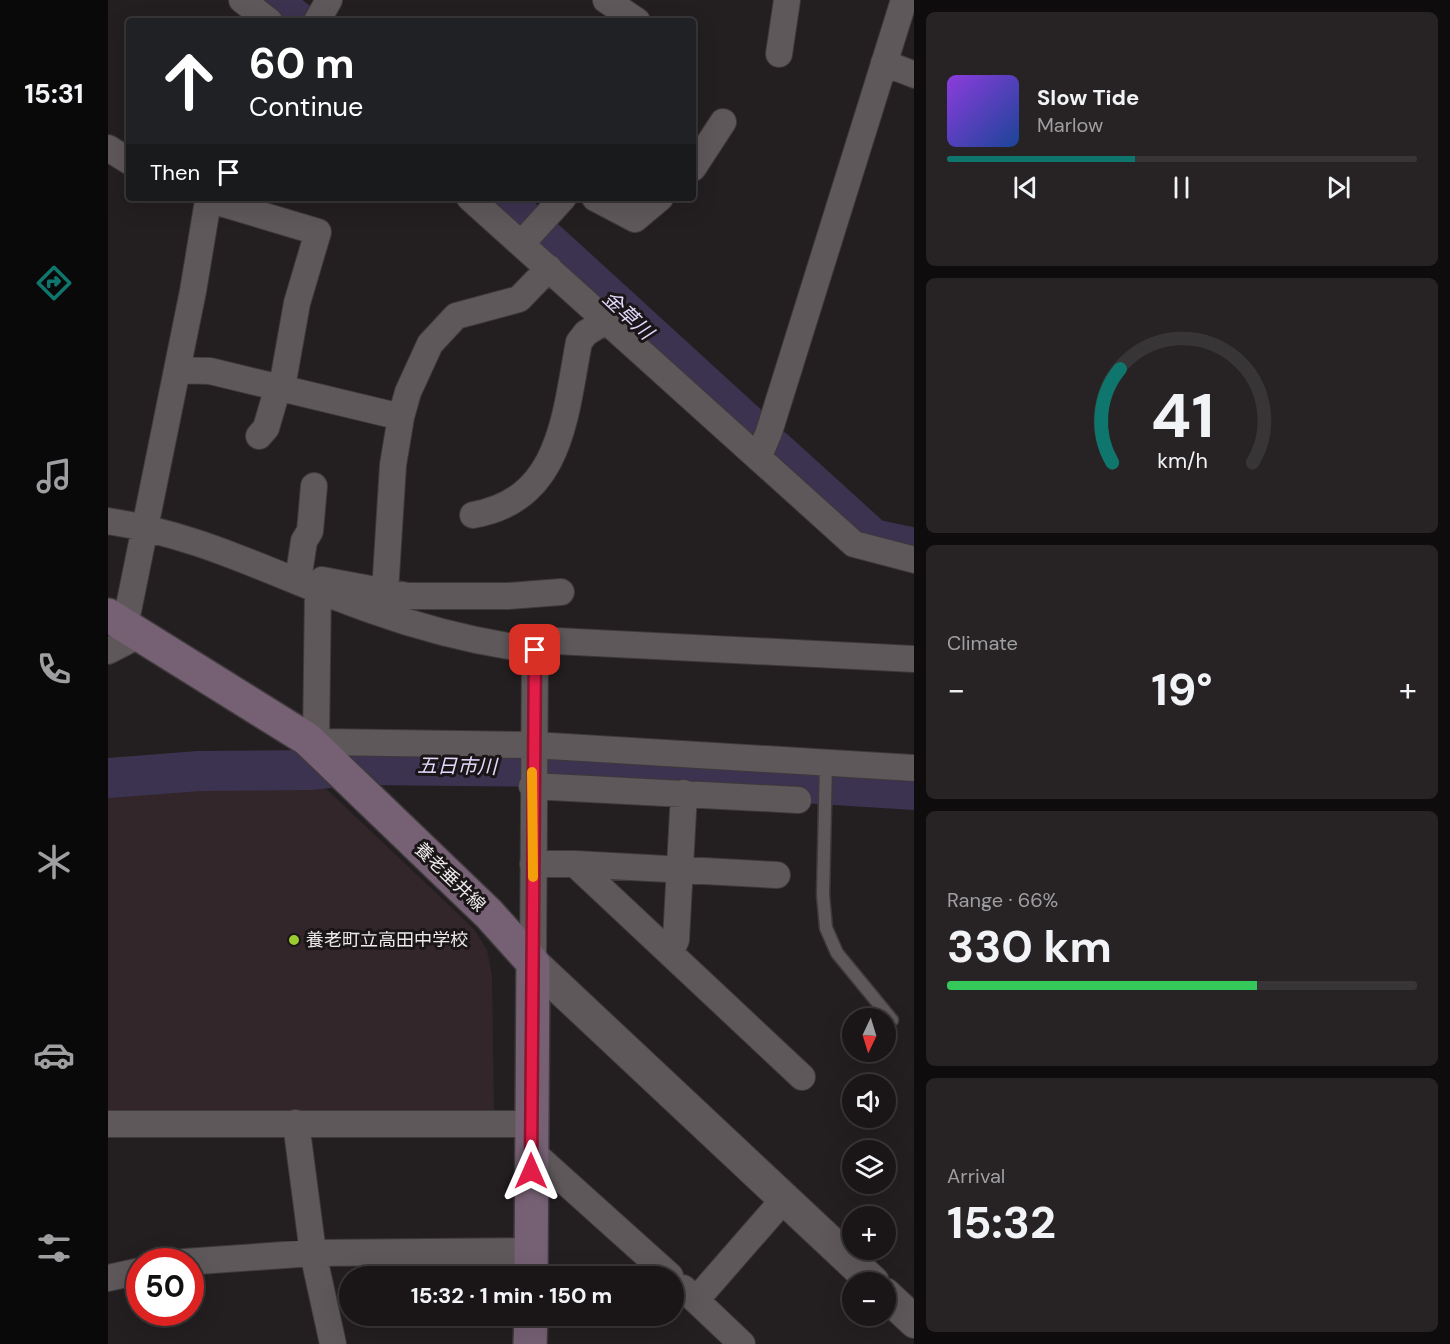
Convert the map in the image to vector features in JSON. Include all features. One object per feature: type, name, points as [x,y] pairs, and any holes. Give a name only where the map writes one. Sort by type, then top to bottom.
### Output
[{"type":"main road","name":"養老垂井線","points":[[120,632],[317,746],[357,789],[489,914],[533,963]]},
{"type":"main road","points":[[531,1264],[533,963]]},
{"type":"main road","points":[[530,1344],[531,1326]]},
{"type":"street","points":[[242,0],[264,18]]},
{"type":"street","points":[[319,18],[329,0]]},
{"type":"street","points":[[606,0],[633,18]]},
{"type":"street","points":[[780,54],[787,0]]},
{"type":"street","points":[[759,456],[770,432],[904,0]]},
{"type":"street","points":[[884,63],[914,75]]},
{"type":"street","points":[[696,163],[723,122]]},
{"type":"street","points":[[108,148],[126,159]]},
{"type":"street","points":[[120,632],[147,526],[177,370],[205,201],[318,232],[297,303],[280,387],[266,428],[259,436]]},
{"type":"street","points":[[475,201],[530,234],[549,268],[854,544],[914,558]]},
{"type":"street","points":[[530,234],[560,201]]},
{"type":"street","points":[[601,201],[635,219],[656,201]]},
{"type":"street","points":[[385,592],[393,465],[401,417],[408,392],[430,344],[456,316],[519,299],[549,268]]},
{"type":"street","points":[[473,515],[486,513],[519,498],[546,471],[555,449],[579,342],[585,333],[607,320]]},
{"type":"street","points":[[177,370],[210,371],[401,417]]},
{"type":"street","points":[[314,486],[310,531],[304,541],[317,746],[532,745],[914,768]]},
{"type":"street","points":[[108,520],[147,526],[215,546],[370,610],[502,646],[535,650],[556,641],[914,659]]},
{"type":"street","points":[[308,584],[322,580],[408,596],[508,597],[561,592]]},
{"type":"street","points":[[535,650],[532,745],[533,963],[863,1272]]},
{"type":"street","points":[[532,786],[798,800]]},
{"type":"street","points":[[670,953],[676,940],[684,793]]},
{"type":"street","points":[[533,864],[575,864],[777,875]]},
{"type":"street","points":[[575,864],[802,1077]]},
{"type":"street","points":[[108,1124],[296,1124],[532,1138],[660,1266]]},
{"type":"street","points":[[296,1124],[313,1253],[333,1344]]},
{"type":"street","points":[[696,1300],[785,1198]]},
{"type":"street","points":[[204,1261],[313,1253],[531,1264]]},
{"type":"street","points":[[108,1278],[126,1274]]},
{"type":"street","points":[[684,1289],[742,1344]]},
{"type":"street","points":[[896,1304],[914,1321]]},
{"type":"lane","points":[[826,762],[823,895],[826,928],[837,953],[882,1008]]},
{"type":"shaded area","name":"養老町立高田中学校","points":[[317,780],[474,929],[487,950],[492,976],[494,1112],[108,1113],[108,795]]},
{"type":"waterway","name":"金草川","points":[[269,0],[293,18]]},
{"type":"waterway","name":"金草川","points":[[503,201],[756,432]]},
{"type":"waterway","name":"金草川","points":[[774,449],[873,539],[914,548]]},
{"type":"waterway","name":"五日市川","points":[[108,778],[199,771],[308,770],[361,765],[545,767],[914,790]]},
{"type":"slow traffic","points":[[532,772],[533,877]]},
{"type":"place","name":"養老町立高田中学校","points":[[294,940]]},
{"type":"route","points":[[531,1171],[532,745],[535,650]]}]
